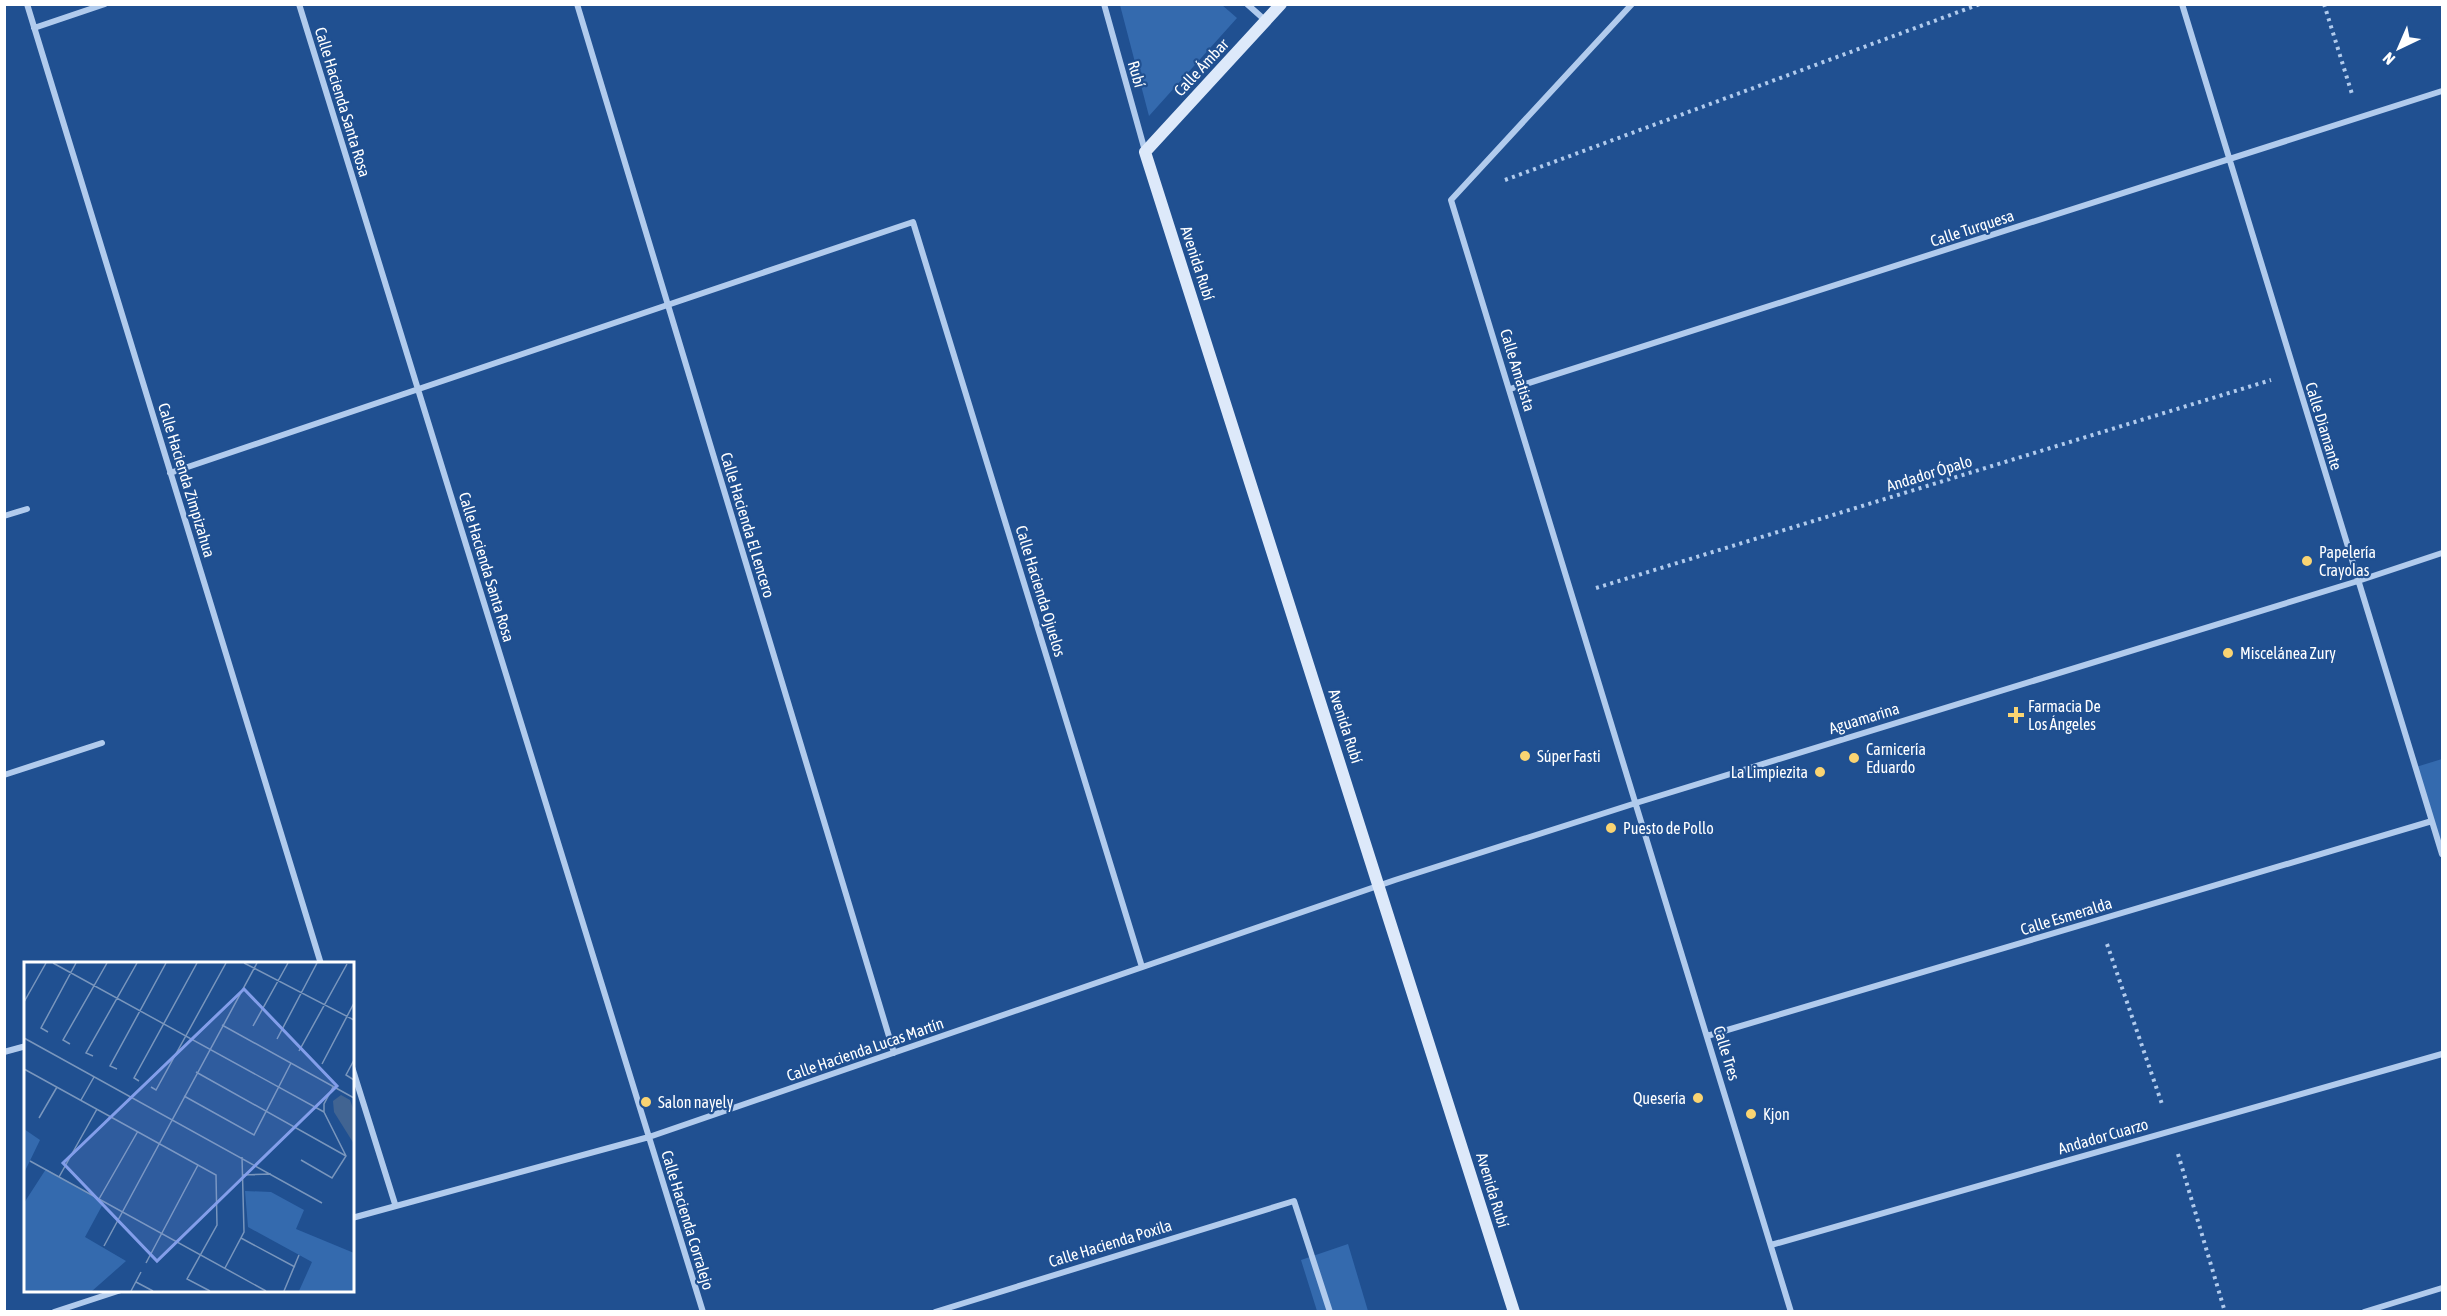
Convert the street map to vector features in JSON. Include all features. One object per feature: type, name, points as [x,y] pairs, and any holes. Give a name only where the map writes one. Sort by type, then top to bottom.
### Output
[{"type":"street","name":"Calle Hacienda Zimpizahua","points":[[27,4],[321,962]]},
{"type":"street","points":[[34,28],[105,4]]},
{"type":"street","name":"Calle Hacienda Santa Rosa","points":[[299,4],[649,1137]]},
{"type":"street","name":"Calle Hacienda El Lencero","points":[[577,4],[894,1053]]},
{"type":"street","name":"Rubí","points":[[1104,4],[1145,152]]},
{"type":"street","points":[[1247,4],[1266,21]]},
{"type":"street","name":"Calle Ámbar","points":[[1145,152],[1281,4]]},
{"type":"street","name":"Calle Amatista","points":[[1632,4],[1452,200],[1636,803]]},
{"type":"street","name":"Calle Diamante","points":[[2182,4],[2228,161],[2442,854]]},
{"type":"street","name":"Calle Turquesa","points":[[1509,389],[2442,91]]},
{"type":"street","name":"Avenida Rubí","points":[[1145,152],[1514,1311]]},
{"type":"street","name":"Calle Hacienda Ojuelos","points":[[668,304],[914,222],[1142,968]]},
{"type":"street","points":[[170,473],[668,304]]},
{"type":"street","points":[[4,516],[27,509]]},
{"type":"street","name":"Aguamarina","points":[[1380,886],[1636,803],[2358,581],[2442,553]]},
{"type":"street","points":[[4,775],[102,743]]},
{"type":"street","name":"Calle Tres","points":[[1636,803],[1791,1311]]},
{"type":"street","name":"Calle Esmeralda","points":[[1707,1036],[2432,821]]},
{"type":"street","name":"Calle Hacienda Lucas Martín","points":[[354,1217],[395,1204],[649,1137],[1380,886]]},
{"type":"street","points":[[4,1052],[24,1047]]},
{"type":"street","name":"Andador Cuarzo","points":[[1771,1245],[2442,1054]]},
{"type":"street","points":[[354,1073],[395,1204]]},
{"type":"street","name":"Calle Hacienda Corralejo","points":[[649,1137],[703,1311]]},
{"type":"street","name":"Calle Hacienda Poxila","points":[[935,1311],[1294,1201],[1330,1311]]},
{"type":"street","points":[[2364,1311],[2442,1288]]},
{"type":"street","points":[[54,1311],[115,1292]]},
{"type":"path","points":[[1496,184],[1980,4]]},
{"type":"path","points":[[2324,4],[2359,118]]},
{"type":"path","name":"Andador Ópalo","points":[[1572,595],[2293,373]]},
{"type":"shaded area","points":[[1120,5],[1222,5],[1237,18],[1149,116]]},
{"type":"shaded area","points":[[2442,759],[2442,854],[2416,767]]},
{"type":"shaded area","points":[[1348,1244],[1368,1311],[1317,1311],[1301,1260]]},
{"type":"place","name":"Papelería Crayolas","points":[[2307,561]]},
{"type":"place","name":"Miscelánea Zury","points":[[2228,653]]},
{"type":"place","name":"Farmacia De Los Ángeles","points":[[2016,715]]},
{"type":"place","name":"Súper Fasti","points":[[1525,756]]},
{"type":"place","name":"Carnicería Eduardo","points":[[1854,758]]},
{"type":"place","name":"La Limpiezita","points":[[1820,772]]},
{"type":"place","name":"Puesto de Pollo","points":[[1611,828]]},
{"type":"place","name":"Quesería","points":[[1698,1098]]},
{"type":"place","name":"Salon nayely","points":[[646,1102]]},
{"type":"place","name":"Kjon","points":[[1751,1114]]}]
